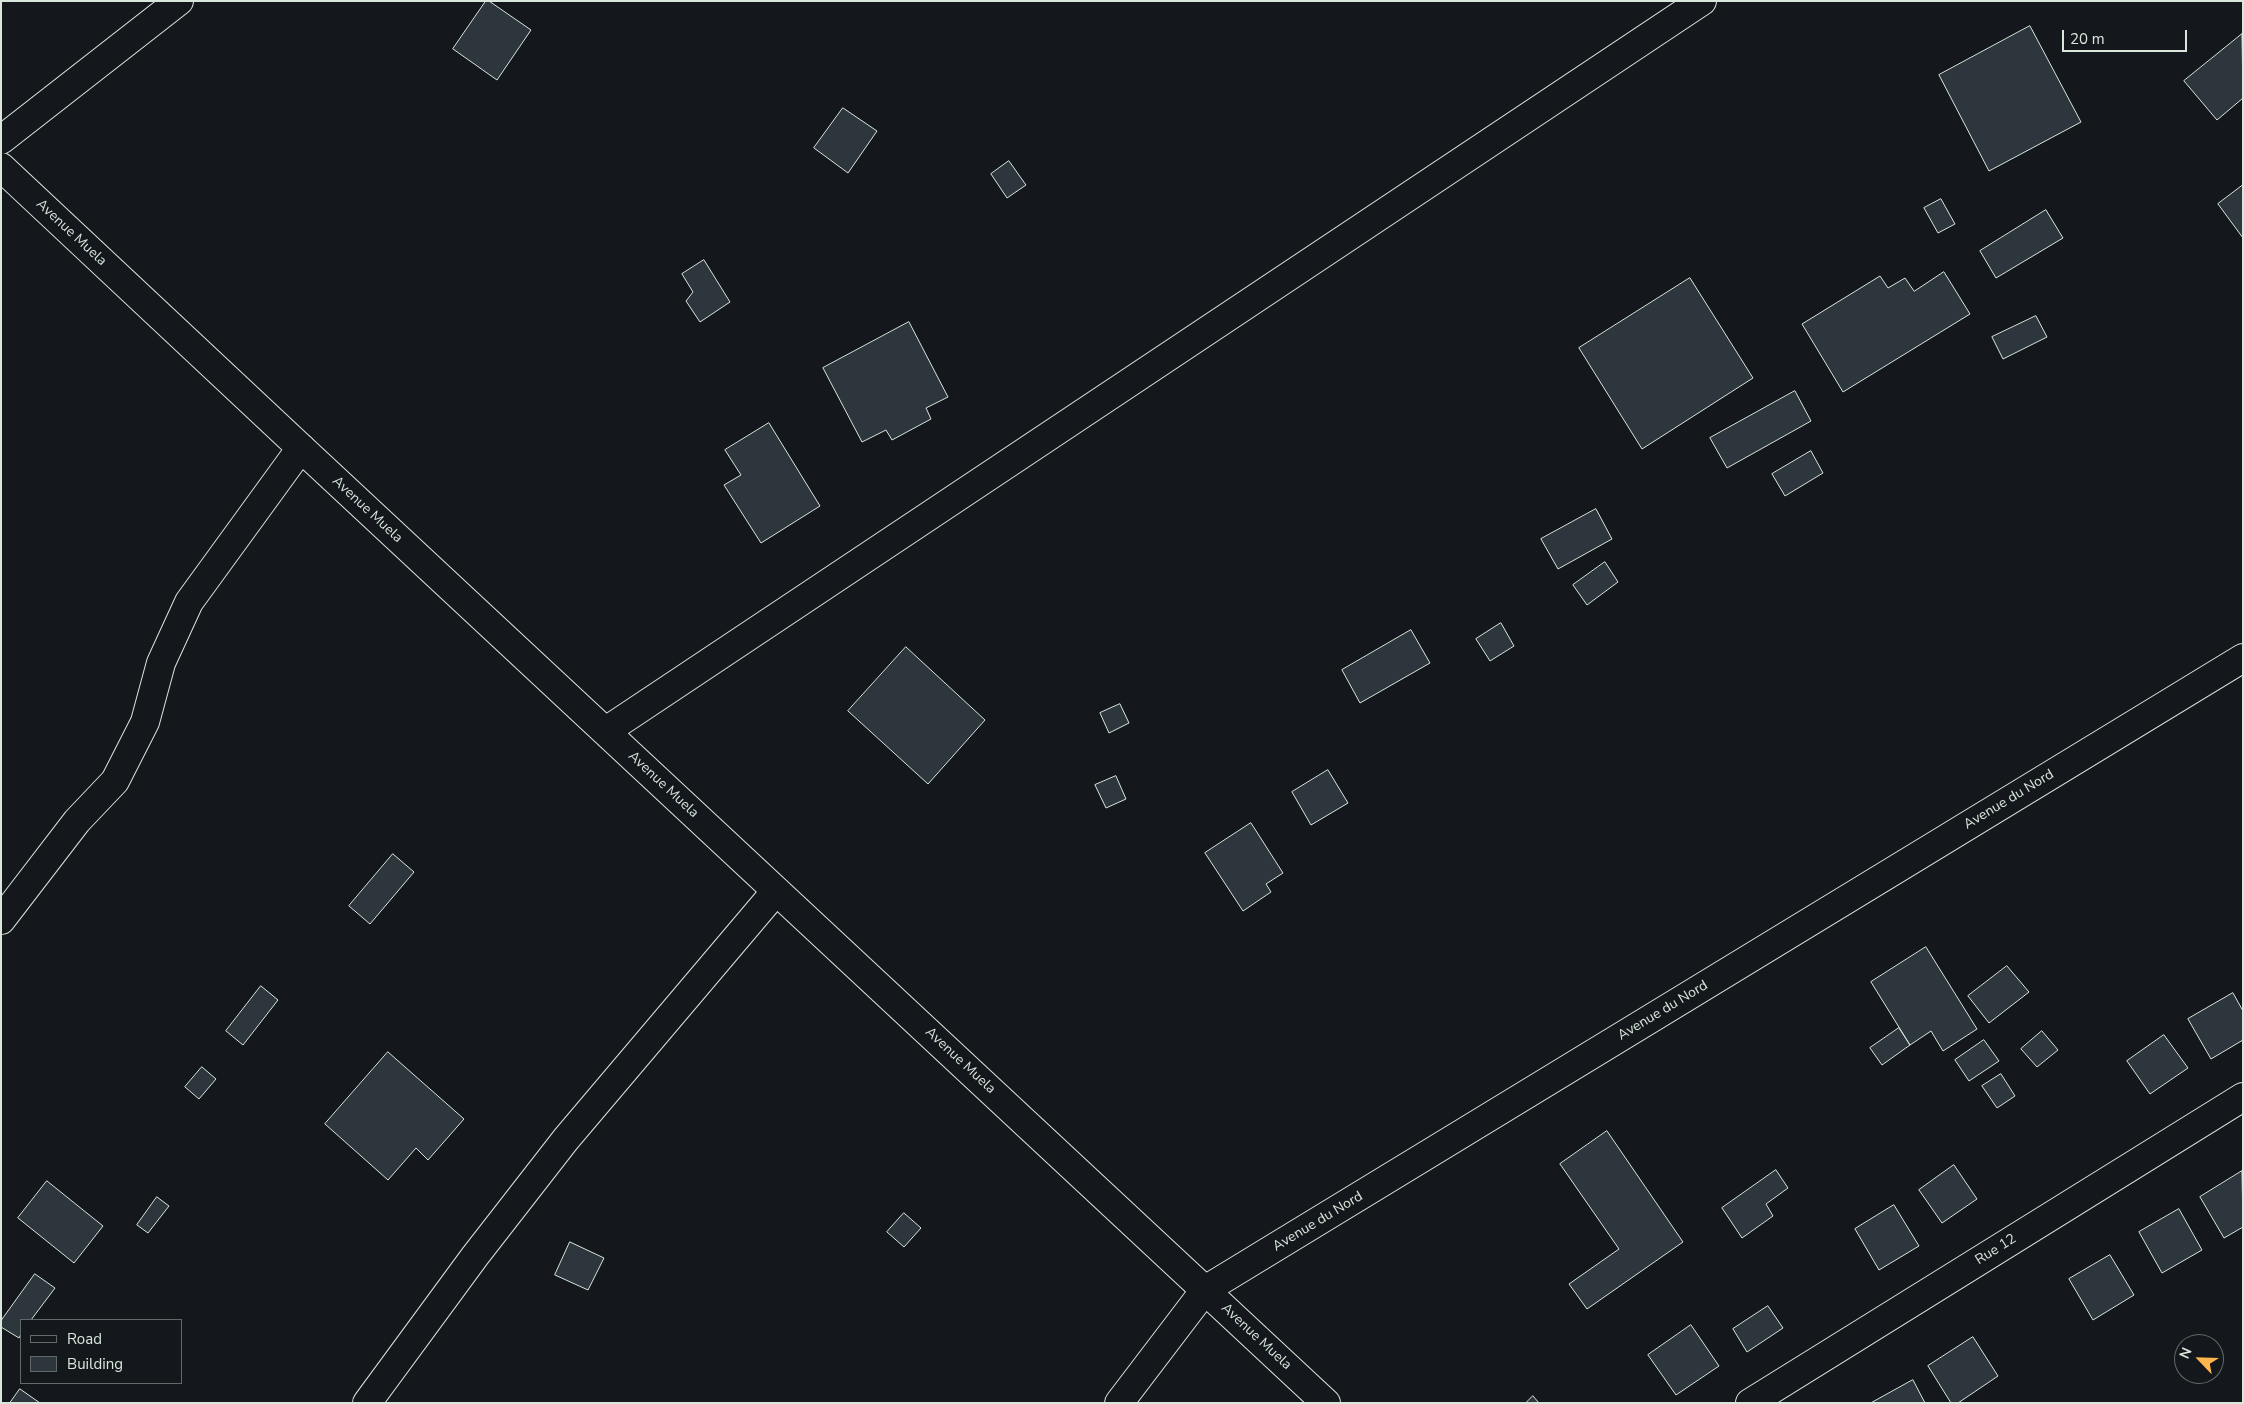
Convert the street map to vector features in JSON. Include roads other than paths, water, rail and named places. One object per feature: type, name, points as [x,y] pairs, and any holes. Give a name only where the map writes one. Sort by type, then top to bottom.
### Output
[{"type":"street","points":[[1,140],[179,1]]},
{"type":"street","points":[[606,731],[1702,1]]},
{"type":"street","name":"Avenue Muela","points":[[1,167],[1326,1403]]},
{"type":"street","points":[[1,920],[77,821],[115,781],[145,722],[161,663],[189,602],[301,448]]},
{"type":"street","name":"Avenue du Nord","points":[[1119,1403],[1205,1290],[2243,658]]},
{"type":"street","points":[[367,1403],[475,1256],[566,1138],[776,891]]},
{"type":"street","name":"Rue 12","points":[[1750,1403],[2243,1097]]}]
